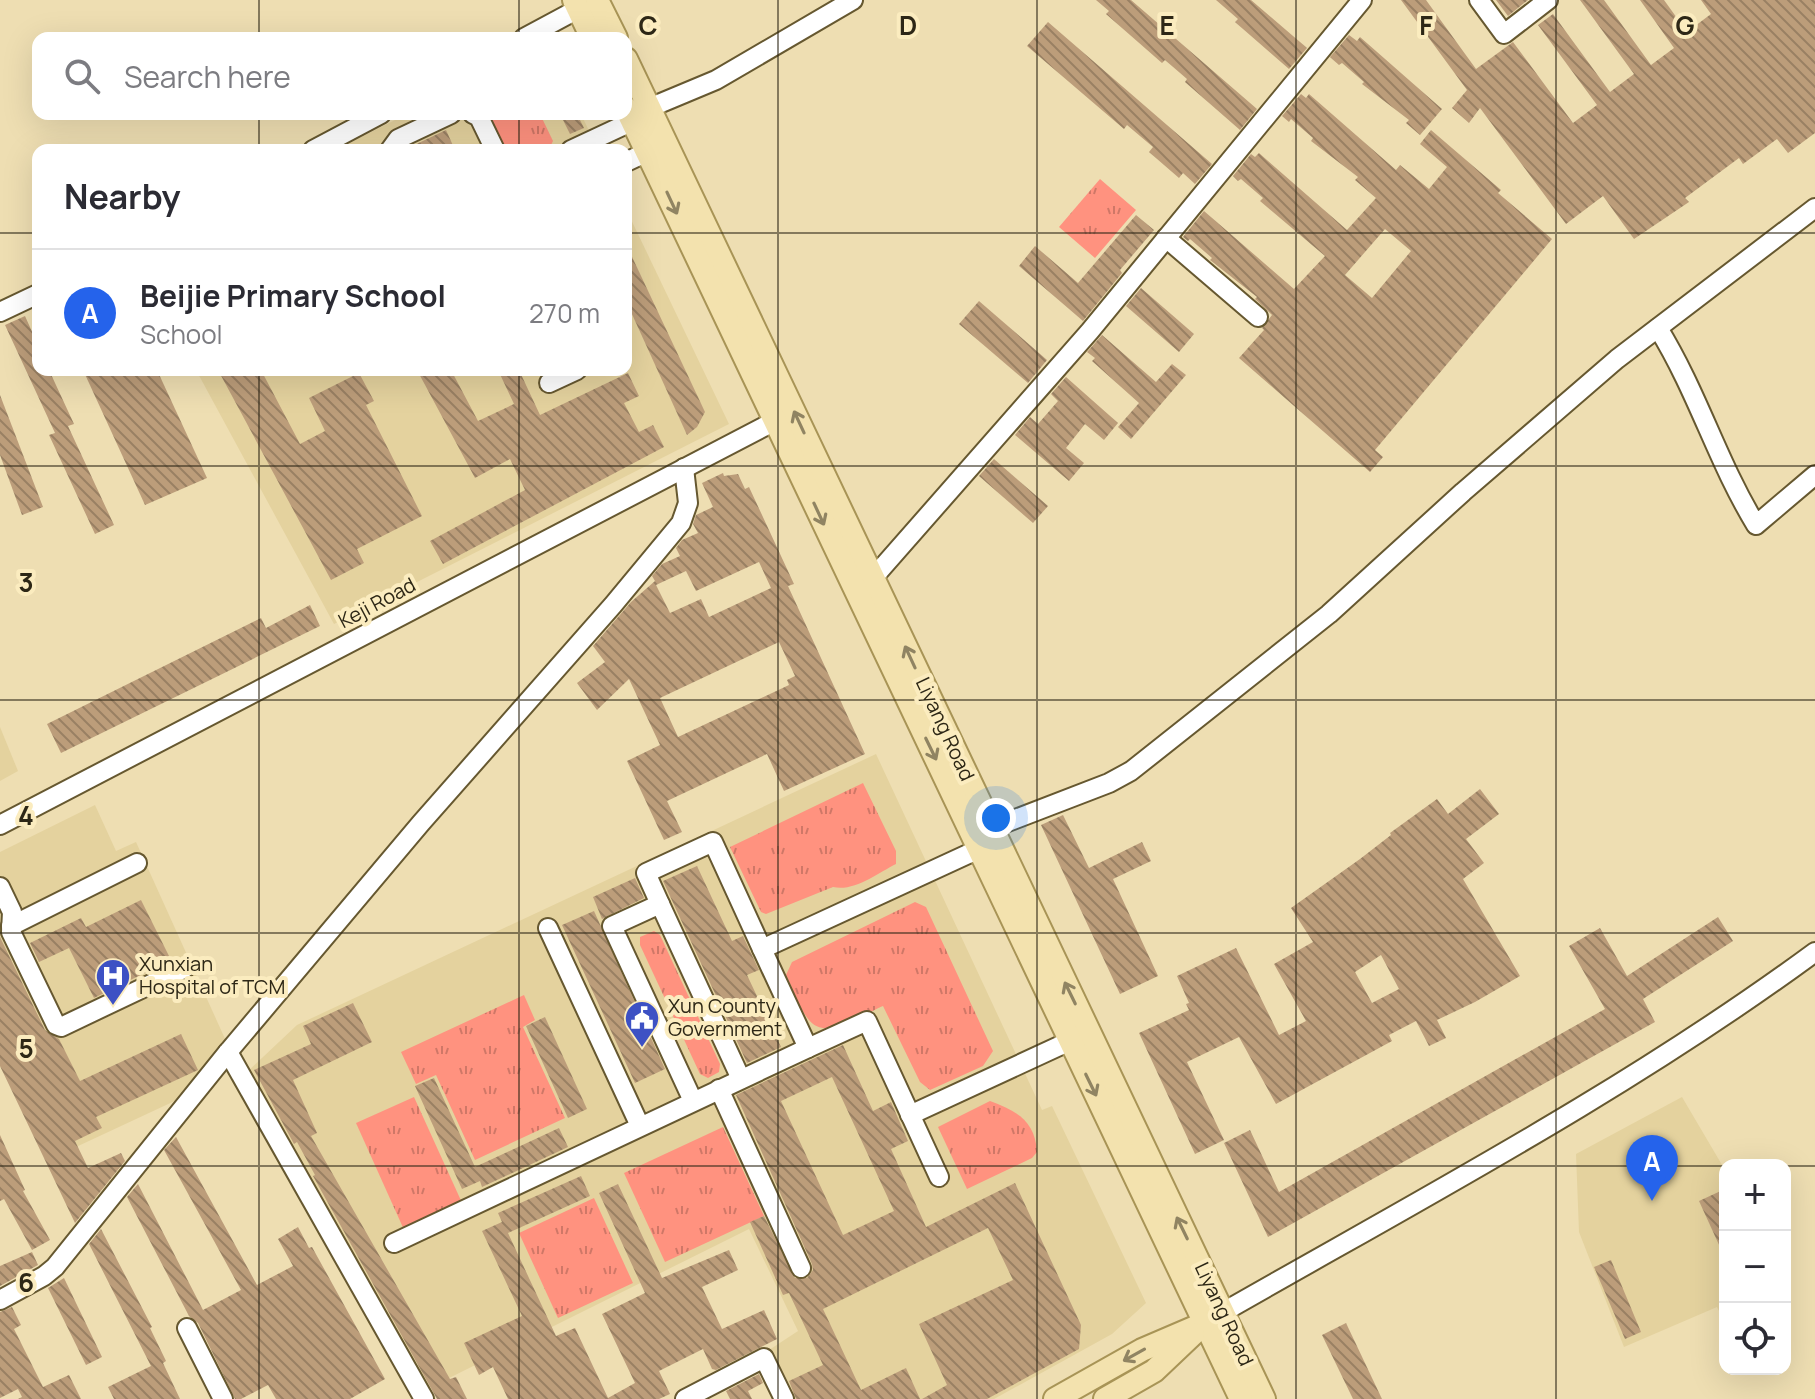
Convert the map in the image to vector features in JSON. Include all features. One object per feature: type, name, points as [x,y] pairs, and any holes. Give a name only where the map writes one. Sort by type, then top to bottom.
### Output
[{"type":"main road","points":[[583,3],[590,32]]},
{"type":"main road","points":[[583,3],[610,32]]},
{"type":"main road","name":"Liyang Road","points":[[632,91],[647,152],[1070,1041],[1214,1318],[1264,1399]]},
{"type":"main road","name":"Liyang Road","points":[[636,112],[873,578],[992,828],[1214,1318],[1241,1399]]},
{"type":"main road","points":[[1055,1399],[1142,1350],[1214,1318]]},
{"type":"main road","points":[[1105,1399],[1154,1371],[1214,1318]]},
{"type":"street","points":[[636,112],[716,80],[853,0]]},
{"type":"street","points":[[873,578],[1090,331],[1362,0]]},
{"type":"street","points":[[1479,0],[1504,34],[1548,0]]},
{"type":"street","points":[[534,32],[583,3]]},
{"type":"street","points":[[324,144],[370,120]]},
{"type":"street","points":[[394,144],[398,139],[438,120]]},
{"type":"street","points":[[480,120],[492,144]]},
{"type":"street","points":[[581,144],[622,120]]},
{"type":"street","points":[[632,159],[647,152]]},
{"type":"street","points":[[992,828],[1109,783],[1140,764],[1329,614],[1463,492],[1617,359],[1815,208]]},
{"type":"street","points":[[1166,238],[1258,317]]},
{"type":"street","points":[[0,312],[32,297]]},
{"type":"street","points":[[1658,328],[1682,367],[1733,487],[1756,525],[1815,475]]},
{"type":"street","points":[[549,383],[564,376]]},
{"type":"street","name":"Keji Road","points":[[0,825],[775,421]]},
{"type":"street","points":[[0,1300],[55,1267],[228,1052],[681,523],[688,503],[684,468]]},
{"type":"street","points":[[741,1079],[646,873],[713,842],[808,1048]]},
{"type":"street","points":[[762,949],[979,849]]},
{"type":"street","points":[[11,926],[137,863]]},
{"type":"street","points":[[0,887],[12,912],[11,926],[56,1025],[61,1027],[185,968]]},
{"type":"street","points":[[660,904],[612,926],[693,1101]]},
{"type":"street","points":[[548,928],[640,1126]]},
{"type":"street","points":[[1214,1318],[1569,1114],[1713,1025],[1815,952]]},
{"type":"street","points":[[394,1243],[867,1021],[939,1177]]},
{"type":"street","points":[[910,1115],[1070,1041]]},
{"type":"street","points":[[228,1052],[424,1399]]},
{"type":"street","points":[[719,1089],[801,1268]]},
{"type":"street","points":[[187,1328],[223,1399]]},
{"type":"street","points":[[685,1399],[764,1358],[784,1399]]},
{"type":"shaded area","points":[[395,120],[584,120],[595,144],[347,144]]},
{"type":"shaded area","points":[[632,222],[729,424],[334,624],[199,376],[632,376]]},
{"type":"shaded area","points":[[0,727],[18,771],[0,781]]},
{"type":"shaded area","name":"Xun County Government","points":[[876,754],[1042,1110],[1052,1106],[1146,1303],[1112,1334],[994,1399],[790,1399],[766,1352],[798,1331],[749,1229],[429,1388],[246,1073],[297,1025]]},
{"type":"shaded area","name":"Xunxian Hospital of TCM","points":[[95,805],[116,851],[136,842],[226,1041],[179,1099],[61,1154],[0,973],[0,852]]},
{"type":"shaded area","points":[[1682,1097],[1719,1160],[1719,1311],[1717,1307],[1624,1347],[1579,1232],[1576,1154]]},
{"type":"green space","points":[[488,120],[543,120],[553,141],[552,144],[500,144]]},
{"type":"green space","points":[[1100,179],[1136,210],[1095,258],[1059,227]]},
{"type":"green space","points":[[863,783],[896,851],[896,864],[849,887],[833,887],[766,914],[761,912],[730,847]]},
{"type":"green space","points":[[915,902],[926,907],[993,1051],[983,1066],[930,1090],[920,1082],[883,1006],[835,1027],[816,1026],[802,1010],[786,975],[792,962]]},
{"type":"green space","points":[[654,931],[660,935],[720,1064],[719,1072],[708,1078],[700,1074],[640,945],[640,937]]},
{"type":"green space","points":[[524,995],[535,1020],[523,1027],[565,1118],[475,1160],[436,1075],[416,1084],[401,1052]]},
{"type":"green space","points":[[414,1097],[463,1205],[405,1232],[356,1123]]},
{"type":"green space","points":[[990,1101],[1008,1109],[1028,1124],[1037,1152],[1032,1158],[967,1189],[938,1127]]},
{"type":"green space","points":[[723,1127],[764,1216],[665,1262],[624,1173]]},
{"type":"green space","points":[[594,1198],[633,1283],[558,1318],[519,1233]]},
{"type":"building","points":[[1096,0],[1131,0],[1257,109],[1240,130],[1185,82],[1187,79],[1165,60],[1162,63],[1106,14],[1109,11]]},
{"type":"building","points":[[1216,0],[1251,0],[1307,48],[1289,69],[1235,22],[1238,19]]},
{"type":"building","points":[[1401,0],[1426,0],[1476,69],[1513,42],[1573,123],[1597,105],[1538,25],[1553,14],[1610,92],[1634,74],[1580,0],[1604,0],[1651,65],[1674,48],[1640,0],[1664,0],[1687,32],[1711,14],[1701,0],[1815,0],[1815,133],[1788,153],[1777,139],[1743,164],[1739,158],[1685,198],[1689,202],[1634,239],[1603,196],[1566,224],[1480,108],[1469,123],[1452,108],[1467,90]]},
{"type":"building","points":[[1496,0],[1528,0],[1508,16]]},
{"type":"building","points":[[1048,22],[1212,164],[1195,184],[1183,173],[1179,178],[1149,152],[1153,147],[1127,125],[1124,129],[1027,46]]},
{"type":"building","points":[[1349,35],[1357,41],[1360,37],[1442,109],[1420,135],[1406,123],[1409,120],[1362,84],[1364,82],[1342,63],[1339,65],[1330,57]]},
{"type":"building","points":[[1301,94],[1306,98],[1309,94],[1396,170],[1400,165],[1429,189],[1447,167],[1420,144],[1431,130],[1552,239],[1375,450],[1383,457],[1370,472],[1239,358],[1264,330],[1262,328],[1272,315],[1255,299],[1257,297],[1210,260],[1212,258],[1190,239],[1188,241],[1183,237],[1204,211],[1294,289],[1325,256],[1260,201],[1263,198],[1233,176],[1251,154],[1255,157],[1259,153],[1347,230],[1376,198],[1355,180],[1358,177],[1311,141],[1313,138],[1291,119],[1289,122],[1282,116]],"holes":[[[1385,229],[1411,251],[1372,298],[1345,275]]]},
{"type":"building","points":[[563,120],[580,120],[584,128],[570,134]]},
{"type":"building","points":[[446,130],[452,144],[417,144]]},
{"type":"building","points":[[1136,215],[1154,230],[1083,321],[1019,266],[1035,246],[1078,283]]},
{"type":"building","points":[[632,257],[705,412],[697,427],[687,435],[632,314]]},
{"type":"building","points":[[1141,288],[1194,334],[1179,352],[1126,306]]},
{"type":"building","points":[[979,301],[1047,360],[1028,383],[959,324]]},
{"type":"building","points":[[25,316],[32,332],[32,376],[52,376],[74,424],[68,426],[114,525],[95,534],[49,435],[55,433],[5,325]]},
{"type":"building","points":[[1102,335],[1156,382],[1172,364],[1186,375],[1131,439],[1118,427],[1139,403],[1092,361],[1095,358],[1087,352]]},
{"type":"building","points":[[86,376],[160,376],[207,478],[145,505]]},
{"type":"building","points":[[221,376],[264,376],[300,444],[325,431],[309,398],[353,376],[361,376],[374,401],[366,405],[422,516],[357,549],[364,563],[331,580]]},
{"type":"building","points":[[420,376],[454,376],[478,421],[514,404],[501,376],[522,376],[540,415],[622,376],[629,376],[639,396],[624,403],[639,432],[653,425],[664,447],[443,564],[430,541],[525,490],[510,459],[475,478]]},
{"type":"building","points":[[1066,377],[1118,423],[1104,440],[1085,424],[1066,448],[1084,463],[1069,481],[1015,435],[1030,417],[1038,424],[1058,401],[1051,394]]},
{"type":"building","points":[[0,395],[43,507],[22,515],[0,455]]},
{"type":"building","points":[[994,459],[1048,506],[1033,523],[979,476]]},
{"type":"building","points":[[723,473],[724,476],[738,474],[745,489],[749,487],[794,584],[788,586],[865,754],[784,791],[767,754],[667,801],[682,832],[664,840],[627,761],[660,745],[629,679],[597,710],[577,683],[605,662],[593,646],[631,602],[655,581],[652,576],[662,564],[680,556],[676,548],[682,540],[698,533],[693,524],[696,515],[713,507],[702,483]],"holes":[[[759,562],[771,588],[709,617],[701,599],[670,613],[656,585],[686,571],[696,591]],[[779,642],[795,676],[787,680],[789,685],[678,737],[660,698]]]},
{"type":"building","points":[[310,605],[320,626],[61,753],[47,724],[261,618],[266,628]]},
{"type":"building","points":[[1480,789],[1499,814],[1466,839],[1484,863],[1463,879],[1520,976],[1437,1020],[1446,1038],[1429,1046],[1416,1021],[1389,1035],[1392,1041],[1276,1104],[1239,1037],[1187,1062],[1224,1140],[1195,1154],[1139,1033],[1189,1010],[1177,976],[1236,948],[1279,1035],[1306,1021],[1274,964],[1313,942],[1291,908],[1437,799],[1448,814]],"holes":[[[1381,955],[1399,989],[1372,1003],[1355,972]]]},
{"type":"building","points":[[1063,815],[1089,868],[1142,842],[1151,861],[1113,879],[1158,976],[1120,994],[1041,825]]},
{"type":"building","points":[[697,866],[732,941],[743,936],[759,970],[747,975],[781,1047],[747,1063],[663,881]]},
{"type":"building","points":[[635,878],[644,898],[602,919],[593,897]]},
{"type":"building","points":[[141,900],[171,960],[94,998],[69,948],[39,962],[30,943],[81,918],[86,927]]},
{"type":"building","points":[[594,911],[665,1069],[635,1083],[562,925]]},
{"type":"building","points":[[1718,917],[1733,941],[1643,999],[1655,1022],[1268,1237],[1224,1143],[1250,1130],[1279,1192],[1605,1009],[1569,946],[1600,928],[1627,976]]},
{"type":"building","points":[[0,937],[45,1030],[59,1039],[80,1081],[181,1034],[198,1070],[96,1117],[102,1128],[75,1141],[88,1168],[121,1153],[125,1161],[75,1223],[0,1066]]},
{"type":"building","points":[[353,1003],[372,1042],[293,1080],[317,1133],[311,1136],[450,1379],[456,1377],[467,1399],[437,1399],[297,1142],[294,1144],[254,1070],[311,1044],[303,1026]]},
{"type":"building","points":[[545,1017],[587,1109],[568,1118],[526,1026]]},
{"type":"building","points":[[843,1045],[873,1111],[891,1102],[908,1141],[891,1149],[926,1227],[1015,1183],[1081,1325],[1079,1349],[987,1399],[922,1399],[947,1385],[919,1324],[1013,1280],[988,1228],[823,1309],[861,1390],[906,1368],[920,1399],[796,1399],[789,1381],[823,1365],[789,1293],[783,1295],[750,1222],[764,1216],[795,1278],[807,1278],[813,1270],[812,1264],[736,1095]],"holes":[[[832,1077],[894,1211],[843,1235],[781,1101]]]},
{"type":"building","points":[[434,1078],[475,1167],[559,1128],[568,1147],[482,1187],[480,1181],[462,1189],[415,1086]]},
{"type":"building","points":[[0,1135],[23,1191],[50,1240],[32,1250],[4,1199],[0,1201]]},
{"type":"building","points":[[176,1137],[257,1285],[293,1266],[278,1239],[298,1227],[385,1379],[350,1399],[276,1399],[268,1385],[235,1399],[198,1323],[189,1316],[127,1197],[138,1184],[203,1310],[241,1290],[164,1150]]},
{"type":"building","points":[[581,1176],[590,1196],[508,1233],[556,1336],[575,1328],[608,1398],[635,1383],[602,1314],[645,1293],[599,1193],[618,1184],[662,1278],[729,1250],[738,1270],[702,1287],[722,1329],[764,1310],[777,1339],[716,1370],[712,1369],[703,1349],[659,1371],[670,1394],[659,1399],[508,1399],[493,1367],[479,1375],[464,1343],[522,1316],[482,1231],[502,1222],[498,1213]]},
{"type":"building","points":[[1719,1192],[1719,1245],[1699,1201]]},
{"type":"building","points":[[101,1229],[152,1327],[166,1361],[163,1363],[180,1399],[114,1399],[108,1387],[151,1366],[89,1244]]},
{"type":"building","points":[[32,1252],[38,1265],[0,1286],[0,1266]]},
{"type":"building","points":[[1611,1260],[1641,1332],[1625,1339],[1594,1267]]},
{"type":"building","points":[[64,1278],[102,1357],[86,1365],[48,1288]]},
{"type":"building","points":[[12,1307],[21,1325],[14,1329],[43,1387],[69,1375],[81,1399],[18,1399],[22,1397],[18,1389],[0,1398],[0,1312]]},
{"type":"building","points":[[1346,1323],[1382,1399],[1353,1399],[1322,1335]]},
{"type":"building","points":[[759,1374],[763,1383],[748,1391],[752,1399],[730,1399],[726,1391]]},
{"type":"place","name":"Xunxian Hospital of TCM","points":[[113,1007]]},
{"type":"place","name":"Xun County Government","points":[[642,1049]]},
{"type":"place","name":"Beijie Primary School","points":[[1652,1201]]}]
